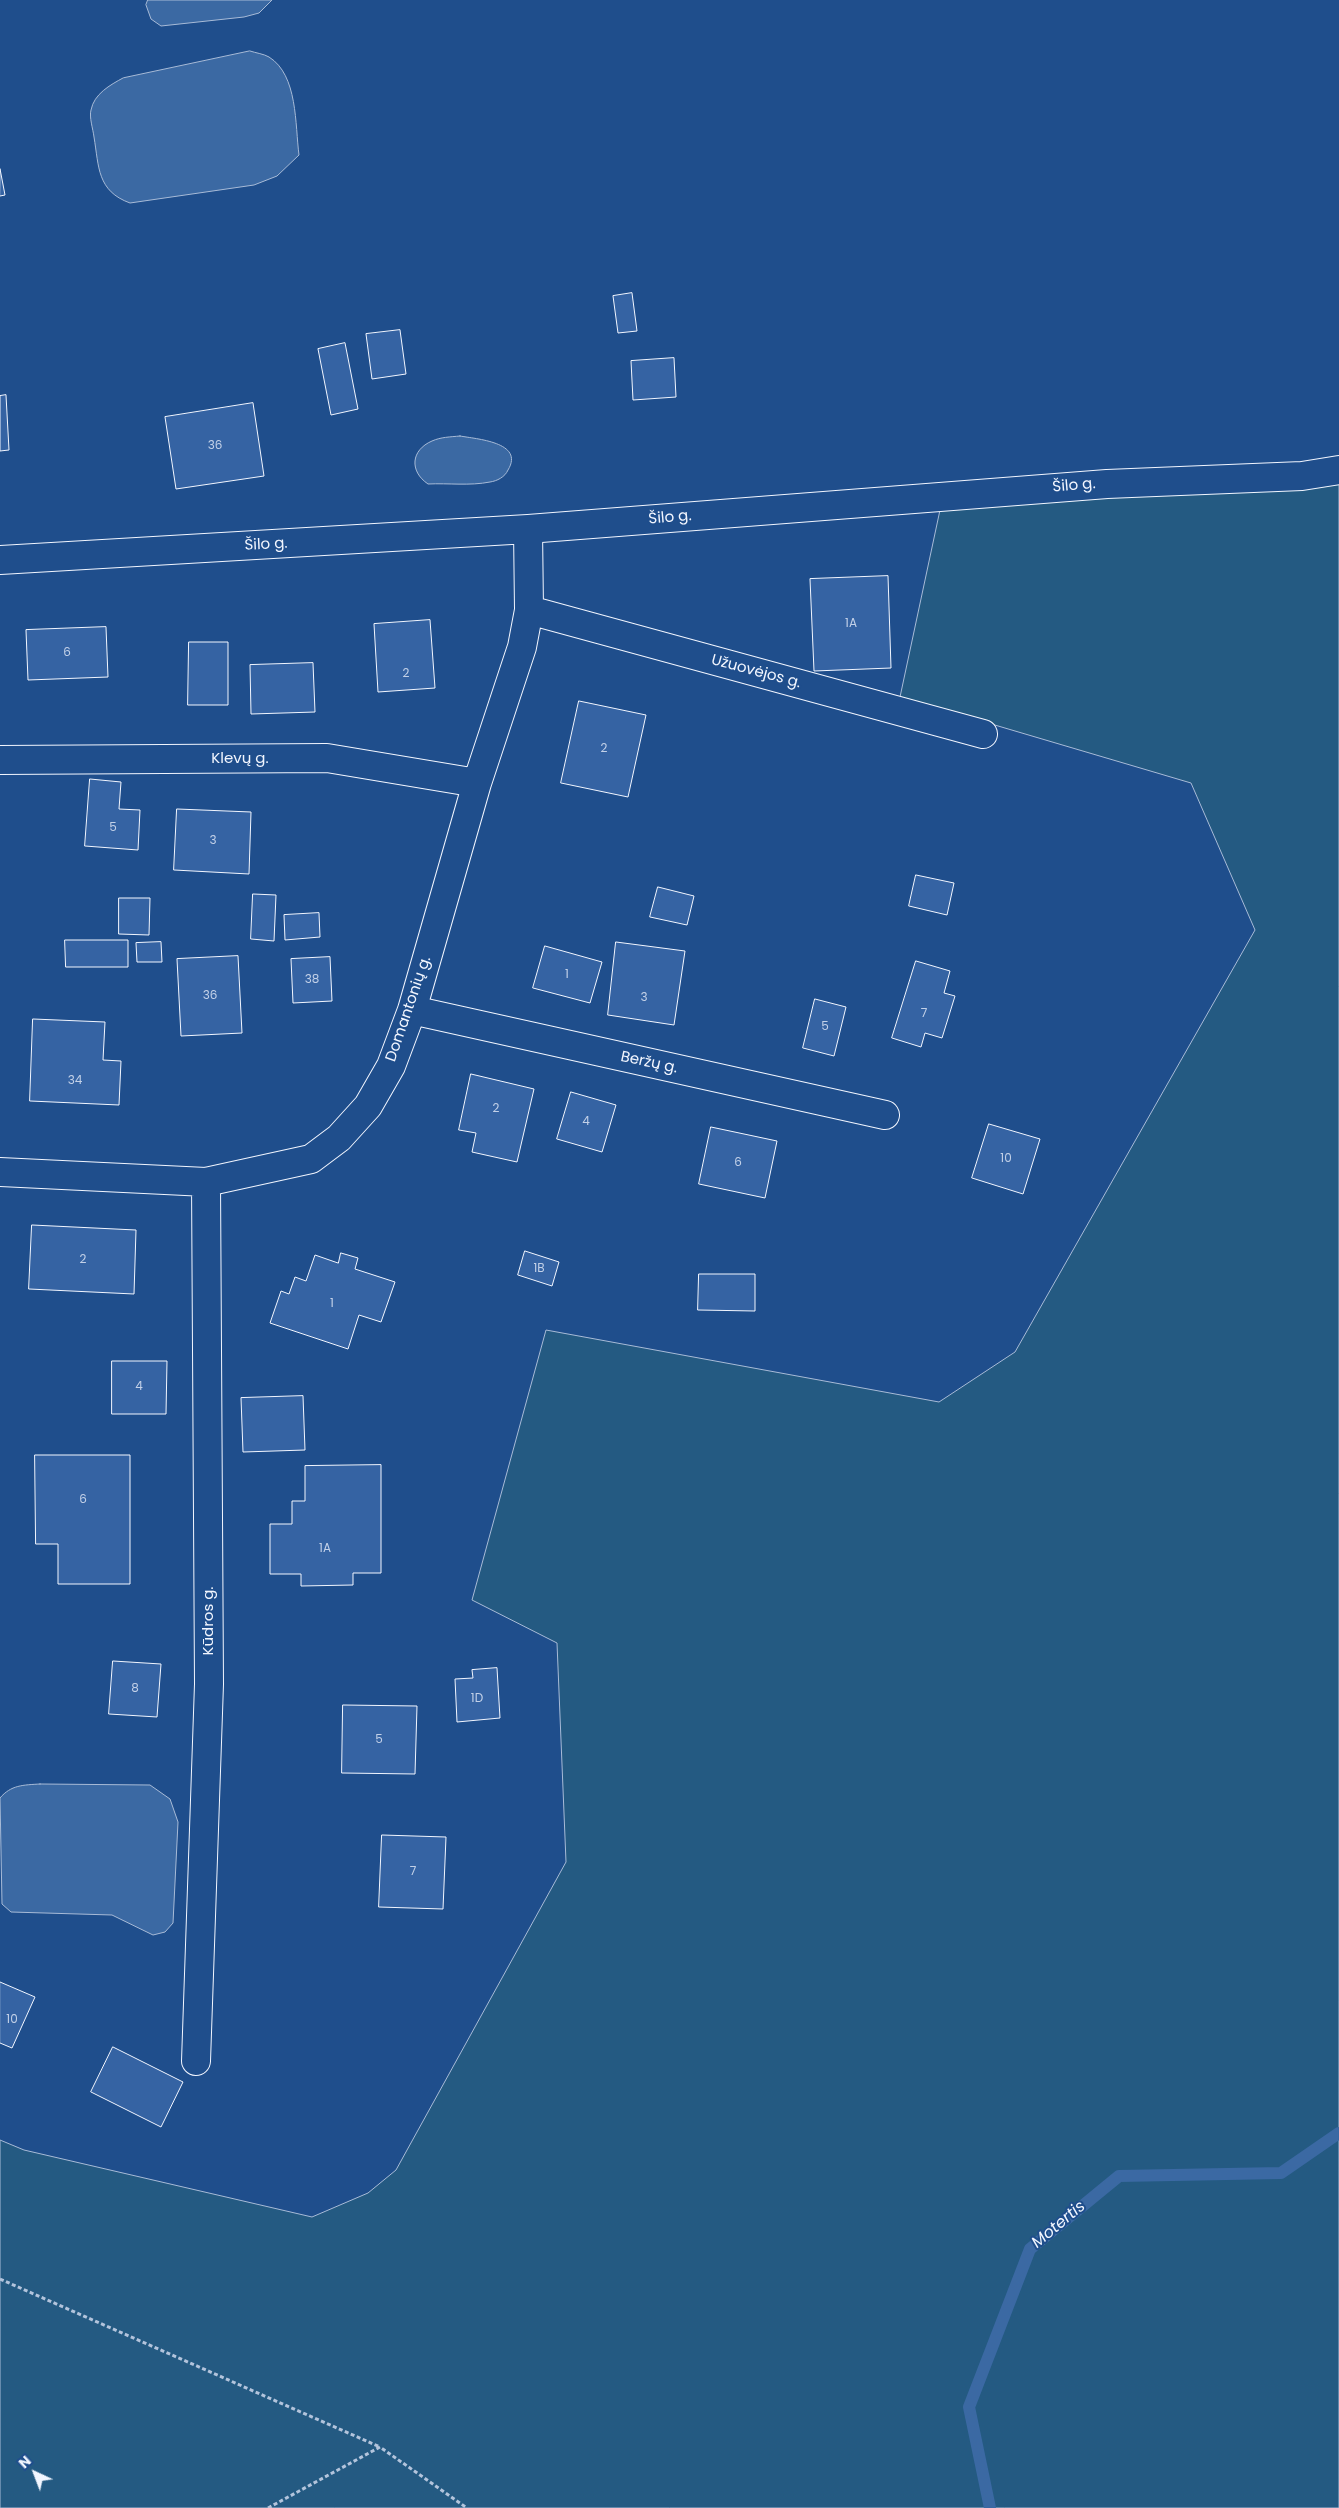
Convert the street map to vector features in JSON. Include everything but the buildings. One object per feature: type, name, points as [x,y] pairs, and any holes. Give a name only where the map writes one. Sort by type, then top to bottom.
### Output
[{"type":"street","name":"Šilo g.","points":[[0,560],[528,529],[1107,484],[1302,476],[1339,470]]},
{"type":"street","name":"Domantonių g.","points":[[0,1172],[206,1182],[311,1159],[340,1138],[368,1106],[390,1066],[412,1010],[477,783],[522,647],[529,610],[528,529]]},
{"type":"street","name":"Užuovėjos g.","points":[[529,610],[983,734]]},
{"type":"street","name":"Klevų g.","points":[[0,760],[327,758],[477,783]]},
{"type":"street","name":"Beržų g.","points":[[412,1010],[886,1115]]},
{"type":"street","name":"Kūdros g.","points":[[196,2061],[209,1684],[206,1182]]},
{"type":"path","points":[[0,2280],[380,2447],[467,2508]]},
{"type":"path","points":[[268,2508],[380,2447]]},
{"type":"shaded area","points":[[148,0],[272,0],[259,13],[244,17],[161,26],[151,19],[146,5]]},
{"type":"shaded area","points":[[250,51],[269,57],[278,65],[285,76],[293,102],[299,155],[277,176],[254,185],[130,203],[111,192],[105,185],[99,168],[91,120],[95,99],[108,87],[123,78]]},
{"type":"shaded area","points":[[460,436],[487,441],[505,448],[510,453],[511,461],[505,475],[495,481],[475,484],[428,484],[422,479],[415,467],[416,455],[420,450],[435,440]]},
{"type":"shaded area","points":[[1339,480],[1339,2508],[0,2508],[0,2140],[24,2150],[312,2217],[368,2193],[396,2170],[566,1862],[557,1643],[472,1600],[546,1330],[939,1402],[1015,1352],[1255,930],[1191,783],[900,697],[940,510]]},
{"type":"shaded area","points":[[23,1785],[150,1785],[170,1799],[178,1822],[173,1923],[165,1932],[153,1935],[112,1915],[11,1912],[2,1904],[0,1798],[13,1788]]},
{"type":"waterway","name":"Motertis","points":[[990,2508],[969,2407],[1030,2249],[1119,2176],[1281,2173],[1339,2133]]}]
